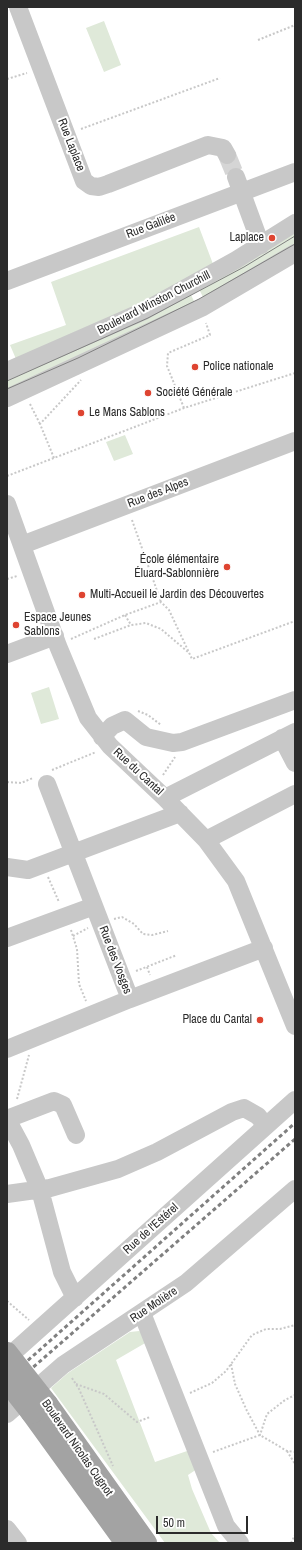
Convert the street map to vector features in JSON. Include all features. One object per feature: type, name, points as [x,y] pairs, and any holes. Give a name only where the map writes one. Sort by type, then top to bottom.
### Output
[{"type":"main road","name":"Boulevard Nicolas Cugnot","points":[[7,1353],[40,1408],[126,1543]]},
{"type":"main road","name":"Boulevard Nicolas Cugnot","points":[[7,1381],[40,1408],[146,1543]]},
{"type":"street","name":"Rue Laplace","points":[[18,7],[84,181],[91,186],[99,187],[108,184],[208,144],[223,148],[227,155]]},
{"type":"street","name":"Rue Galilée","points":[[7,281],[239,184],[295,172]]},
{"type":"street","points":[[239,184],[261,245]]},
{"type":"street","name":"Boulevard Winston Churchill","points":[[8,367],[144,311],[261,245],[295,223]]},
{"type":"street","name":"Boulevard Winston Churchill","points":[[7,398],[203,307],[295,253]]},
{"type":"street","name":"Rue des Alpes","points":[[22,546],[295,441]]},
{"type":"street","name":"Rue du Cantal","points":[[7,504],[57,641],[88,718],[106,741],[206,840],[236,881],[295,1026]]},
{"type":"street","points":[[7,654],[57,641]]},
{"type":"street","points":[[106,741],[112,726],[125,720],[146,737],[173,743],[182,742],[295,700]]},
{"type":"street","points":[[165,798],[289,735],[295,763]]},
{"type":"street","name":"Rue des Vosges","points":[[44,777],[130,1000],[264,948]]},
{"type":"street","points":[[206,840],[295,794]]},
{"type":"street","points":[[7,867],[11,866],[28,870],[180,813]]},
{"type":"street","points":[[7,938],[66,915],[97,913]]},
{"type":"street","points":[[7,1049],[130,1000]]},
{"type":"street","points":[[76,1134],[62,1105],[54,1100],[7,1119],[21,1145],[40,1190],[62,1272],[76,1298]]},
{"type":"street","name":"Rue de l'Estérel","points":[[7,1358],[76,1298],[295,1100]]},
{"type":"street","points":[[7,1194],[40,1190],[81,1181],[118,1170],[157,1152],[232,1112],[244,1108],[258,1116],[266,1126]]},
{"type":"street","name":"Rue Molière","points":[[7,1414],[63,1365],[186,1283],[295,1189]]},
{"type":"street","points":[[142,1313],[226,1526],[240,1543]]},
{"type":"street","points":[[7,1529],[18,1543]]},
{"type":"path","points":[[258,40],[295,25]]},
{"type":"path","points":[[7,79],[42,69]]},
{"type":"path","points":[[67,135],[220,78]]},
{"type":"path","points":[[184,408],[167,366],[168,353],[210,335],[203,314],[203,307]]},
{"type":"path","points":[[40,424],[75,389],[98,357]]},
{"type":"path","points":[[7,476],[184,408],[295,373]]},
{"type":"path","points":[[24,391],[54,458]]},
{"type":"path","points":[[127,505],[161,602],[169,610],[192,659],[295,621]]},
{"type":"path","points":[[57,641],[161,602]]},
{"type":"path","points":[[125,615],[131,624]]},
{"type":"path","points":[[94,639],[131,624],[146,624],[161,629],[189,653]]},
{"type":"path","points":[[7,782],[21,783],[44,777],[106,741]]},
{"type":"path","points":[[42,865],[66,915],[77,949],[79,984],[93,1014]]},
{"type":"path","points":[[73,936],[97,913],[122,918],[134,924],[143,934],[152,935],[168,931]]},
{"type":"path","points":[[122,977],[177,955]]},
{"type":"path","points":[[7,1119],[16,1104],[27,1068],[32,1039]]},
{"type":"path","points":[[7,1302],[40,1330]]},
{"type":"path","points":[[176,1399],[212,1383],[226,1371],[252,1335],[266,1329],[280,1329],[295,1325]]},
{"type":"path","points":[[231,1364],[235,1384],[260,1435],[287,1451],[295,1452]]},
{"type":"path","points":[[63,1365],[75,1383],[115,1472]]},
{"type":"path","points":[[75,1383],[104,1394],[136,1422],[150,1417]]},
{"type":"path","points":[[260,1435],[267,1414],[285,1400],[295,1395]]},
{"type":"path","points":[[199,1457],[260,1435]]},
{"type":"path","points":[[287,1451],[295,1464]]},
{"type":"path","points":[[291,1543],[295,1535]]},
{"type":"green space","points":[[104,21],[121,65],[104,72],[86,28]]},
{"type":"green space","points":[[199,227],[213,264],[140,304],[16,359],[10,345],[66,325],[51,282]]},
{"type":"green space","points":[[295,229],[295,247],[205,301],[198,287]]},
{"type":"green space","points":[[189,291],[196,305],[7,394],[7,376]]},
{"type":"green space","points":[[125,435],[133,454],[114,461],[106,442]]},
{"type":"green space","points":[[49,687],[59,719],[41,724],[31,693]]},
{"type":"green space","points":[[139,1331],[144,1333],[147,1342],[116,1360],[155,1462],[190,1450],[197,1469],[188,1475],[192,1489],[211,1533],[220,1543],[165,1543],[51,1388],[68,1373],[130,1332]]},
{"type":"tunnel","points":[[227,155],[236,177]]},
{"type":"tram line","points":[[7,381],[148,318],[244,267],[295,236]]},
{"type":"tram line","points":[[7,389],[78,358],[199,299],[295,244]]},
{"type":"railway","points":[[7,1379],[295,1123]]},
{"type":"railway","points":[[7,1390],[295,1139]]},
{"type":"place","name":"Laplace","points":[[272,238]]},
{"type":"place","name":"Police nationale","points":[[195,367]]},
{"type":"place","name":"Société Générale","points":[[148,393]]},
{"type":"place","name":"Le Mans Sablons","points":[[81,413]]},
{"type":"place","name":"École élémentaire Éluard-Sablonnière","points":[[227,567]]},
{"type":"place","name":"Multi-Accueil le Jardin des Découvertes","points":[[82,595]]},
{"type":"place","name":"Espace Jeunes Sablons","points":[[16,625]]},
{"type":"place","name":"Place du Cantal","points":[[260,1020]]}]
